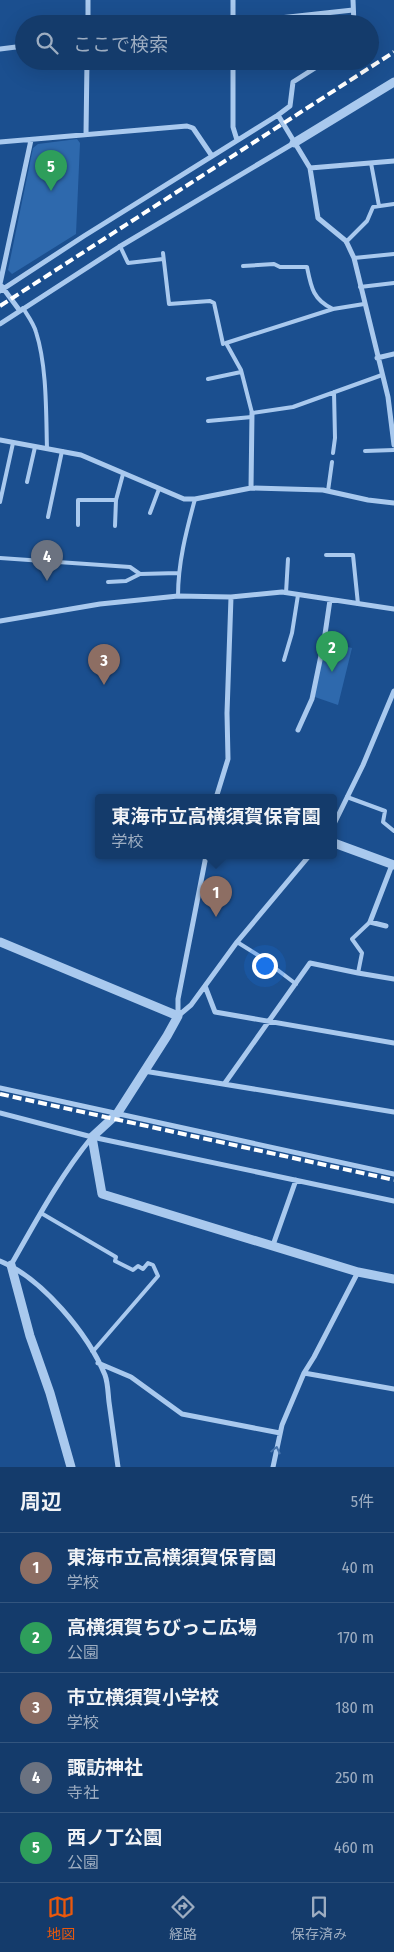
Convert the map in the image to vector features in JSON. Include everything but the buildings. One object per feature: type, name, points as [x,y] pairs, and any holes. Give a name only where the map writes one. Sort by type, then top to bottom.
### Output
[{"type":"street","points":[[88,0],[88,15]]},
{"type":"street","points":[[232,15],[233,0]]},
{"type":"street","points":[[352,0],[353,15]]},
{"type":"street","points":[[306,15],[353,10]]},
{"type":"street","points":[[0,49],[15,47]]},
{"type":"street","points":[[86,134],[87,70]]},
{"type":"street","points":[[233,70],[233,127],[237,140]]},
{"type":"street","points":[[2,290],[84,236],[278,115],[290,106],[293,82],[312,70]]},
{"type":"street","points":[[0,324],[120,246],[394,82]]},
{"type":"street","points":[[278,115],[310,168],[318,218],[346,242],[354,258],[392,419],[394,445]]},
{"type":"street","points":[[0,142],[187,126],[194,128],[212,156]]},
{"type":"street","points":[[22,310],[2,290],[0,284],[31,140]]},
{"type":"street","points":[[310,168],[394,161]]},
{"type":"street","points":[[377,358],[394,354]]},
{"type":"street","points":[[252,415],[252,488]]},
{"type":"street","points":[[0,440],[81,455],[184,499],[195,499],[252,488],[328,491],[368,500],[394,502]]},
{"type":"street","points":[[0,621],[100,604],[178,596],[231,597],[286,593],[394,609]]},
{"type":"street","points":[[217,794],[228,760],[227,713],[231,597]]},
{"type":"street","points":[[298,730],[312,699],[330,600]]},
{"type":"street","points":[[337,818],[394,691]]},
{"type":"street","points":[[337,844],[393,865],[370,922],[386,926]]},
{"type":"street","points":[[178,1016],[178,998],[205,859]]},
{"type":"street","points":[[71,1467],[50,1393],[30,1336],[11,1265],[40,1213],[78,1155],[92,1137],[117,1114],[178,1016],[191,1005],[237,942],[306,859]]},
{"type":"street","points":[[0,942],[178,1016]]},
{"type":"street","points":[[226,1083],[310,963],[394,978]]},
{"type":"street","points":[[206,986],[215,1012],[394,1043]]},
{"type":"street","points":[[144,1071],[394,1112]]},
{"type":"street","points":[[0,1088],[394,1174]]},
{"type":"street","points":[[0,1113],[92,1137],[394,1201]]},
{"type":"street","points":[[92,1137],[102,1194],[273,1244],[358,1272],[394,1279]]},
{"type":"street","points":[[273,1244],[296,1180]]},
{"type":"street","points":[[0,1261],[11,1265],[49,1294],[71,1320],[91,1351],[105,1377],[118,1467]]},
{"type":"street","points":[[273,1467],[280,1433],[304,1373],[358,1272]]},
{"type":"street","points":[[98,1364],[131,1377],[182,1414],[280,1433]]},
{"type":"street","points":[[304,1373],[394,1389]]},
{"type":"lane","points":[[371,163],[379,206]]},
{"type":"lane","points":[[346,242],[366,221],[373,207],[394,204]]},
{"type":"lane","points":[[120,246],[128,263],[163,259]]},
{"type":"lane","points":[[163,253],[170,304],[210,301],[214,303],[223,344]]},
{"type":"lane","points":[[354,258],[394,254]]},
{"type":"lane","points":[[243,266],[274,264],[280,267],[307,267],[312,290],[317,300],[333,309]]},
{"type":"lane","points":[[360,287],[394,283]]},
{"type":"lane","points":[[252,415],[241,372],[226,343],[333,309],[364,304]]},
{"type":"lane","points":[[22,310],[36,332],[40,352],[44,382],[47,449]]},
{"type":"lane","points":[[208,379],[241,372]]},
{"type":"lane","points":[[208,421],[293,407],[382,376]]},
{"type":"lane","points":[[333,453],[335,438],[334,392]]},
{"type":"lane","points":[[0,502],[13,443]]},
{"type":"lane","points":[[28,482],[35,447]]},
{"type":"lane","points":[[365,451],[394,450]]},
{"type":"lane","points":[[48,517],[62,452]]},
{"type":"lane","points":[[328,491],[332,462]]},
{"type":"lane","points":[[115,526],[116,500],[123,474]]},
{"type":"lane","points":[[150,514],[159,489]]},
{"type":"lane","points":[[178,596],[178,573],[195,499]]},
{"type":"lane","points":[[78,525],[78,500],[116,500]]},
{"type":"lane","points":[[326,554],[353,556],[358,604]]},
{"type":"lane","points":[[0,558],[130,566],[140,574]]},
{"type":"lane","points":[[286,593],[288,559]]},
{"type":"lane","points":[[108,582],[126,581],[140,574],[178,573]]},
{"type":"lane","points":[[284,660],[292,633],[298,595]]},
{"type":"lane","points":[[347,797],[386,811],[383,822],[394,831]]},
{"type":"lane","points":[[358,973],[362,953],[352,939],[370,922]]},
{"type":"lane","points":[[237,942],[269,962],[296,984]]},
{"type":"lane","points":[[40,1213],[116,1257],[115,1261],[122,1266],[133,1270],[138,1266],[143,1269],[148,1263],[153,1264],[158,1276],[95,1349],[91,1351]]},
{"type":"shaded area","points":[[77,139],[80,143],[76,234],[12,274],[8,270],[33,148],[38,144]]},
{"type":"shaded area","points":[[324,642],[352,648],[338,705],[312,696]]},
{"type":"railway","points":[[379,62],[394,52]]},
{"type":"railway","points":[[0,306],[366,70]]},
{"type":"railway","points":[[0,1094],[394,1180]]},
{"type":"place","name":"西ノ丁公園","points":[[51,191]]},
{"type":"place","name":"諏訪神社","points":[[47,581]]},
{"type":"place","name":"高横須賀ちびっこ広場","points":[[332,672]]},
{"type":"place","name":"市立横須賀小学校","points":[[104,685]]},
{"type":"place","name":"東海市立高横須賀保育園","points":[[216,917]]}]
